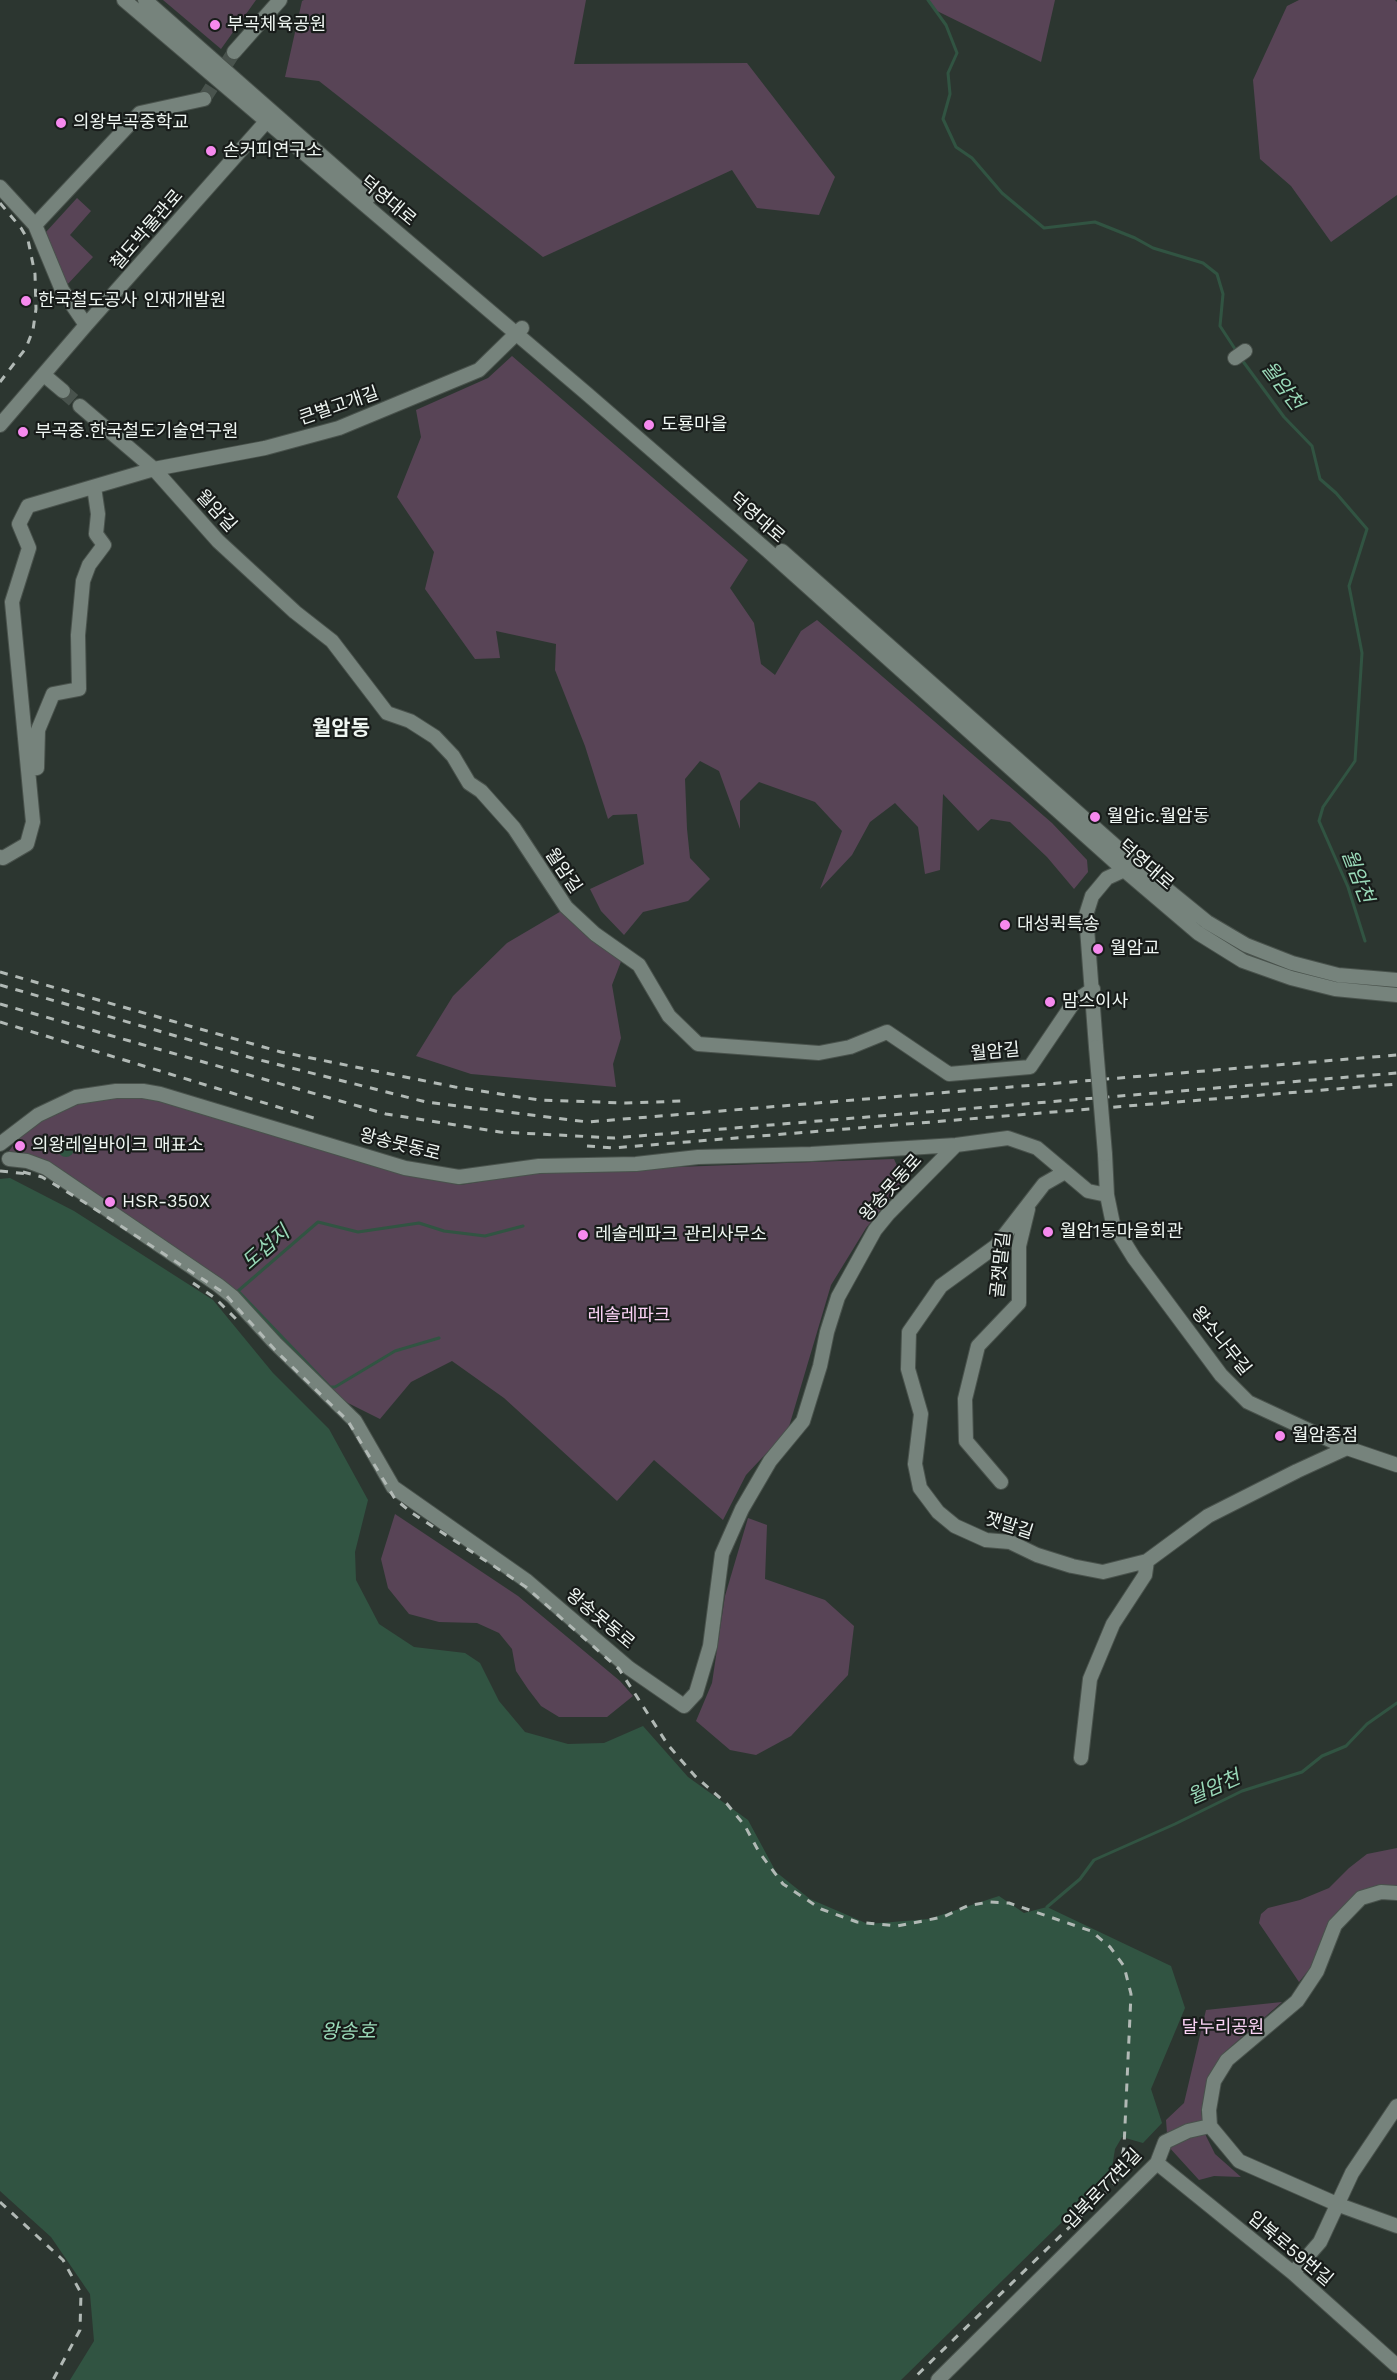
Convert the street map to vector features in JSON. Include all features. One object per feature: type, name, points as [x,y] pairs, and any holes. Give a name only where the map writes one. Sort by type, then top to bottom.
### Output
[{"type":"street","name":"덕영대로","points":[[124,0],[270,118],[520,330],[777,559],[1130,867],[1198,933],[1243,960],[1291,978],[1335,989],[1397,995]]},
{"type":"street","name":"덕영대로","points":[[145,0],[270,118]]},
{"type":"street","points":[[234,52],[279,0]]},
{"type":"street","points":[[35,225],[140,113],[204,99]]},
{"type":"street","name":"철도박물관로","points":[[0,425],[270,118]]},
{"type":"street","points":[[0,187],[35,225],[62,290],[86,325]]},
{"type":"street","name":"큰벌고개길","points":[[33,769],[12,602],[28,548],[19,524],[28,506],[154,469],[266,448],[339,428],[479,370],[520,330]]},
{"type":"street","points":[[44,375],[63,391]]},
{"type":"street","name":"월암길","points":[[80,406],[154,469],[218,541],[295,612],[332,641],[387,713],[410,721],[435,737],[453,756],[469,783],[481,791],[514,828],[566,907],[595,934],[639,965],[669,1016],[698,1044],[819,1053],[850,1047],[887,1032],[949,1074],[1030,1067],[1074,1002],[1093,989]]},
{"type":"street","points":[[0,857],[3,858],[27,844],[33,822],[33,769],[38,730],[53,694],[78,689],[78,635],[82,581],[89,565],[104,545],[96,534],[98,514],[94,487]]},
{"type":"street","name":"덕영대로","points":[[1130,867],[1207,922],[1246,945],[1292,963],[1338,975],[1397,980]]},
{"type":"street","points":[[1107,1195],[1086,915],[1092,896],[1107,878],[1130,867]]},
{"type":"street","name":"왕송못동로","points":[[0,1144],[38,1115],[59,1104],[76,1097],[117,1090],[160,1094],[405,1168],[459,1177],[539,1166],[636,1164],[698,1157],[811,1154],[956,1145],[1008,1138],[1037,1148],[1088,1191],[1107,1195]]},
{"type":"street","name":"왕송못동로","points":[[9,1160],[27,1161],[46,1168],[233,1297],[275,1343],[355,1421],[393,1487],[527,1581],[629,1668],[684,1706],[696,1694],[710,1646],[722,1554],[742,1509],[770,1461],[802,1421],[820,1366],[827,1332],[838,1297],[875,1230],[956,1145]]},
{"type":"street","name":"잿말길","points":[[1065,1172],[1044,1184],[996,1246],[941,1286],[909,1332],[908,1369],[921,1414],[915,1464],[920,1488],[938,1512],[955,1526],[986,1540],[1010,1542],[1055,1560],[1103,1572],[1147,1562],[1208,1516],[1347,1448]]},
{"type":"street","name":"왕소나무길","points":[[1107,1195],[1113,1224],[1127,1247],[1221,1375],[1248,1402],[1347,1448],[1396,1465]]},
{"type":"street","name":"골잿말길","points":[[1000,1482],[966,1441],[965,1399],[978,1346],[1019,1303],[1018,1246],[1029,1204]]},
{"type":"street","points":[[1081,1758],[1090,1679],[1113,1624],[1145,1575],[1147,1562]]},
{"type":"street","points":[[1397,1893],[1381,1892],[1361,1898],[1335,1926],[1317,1971],[1297,2001],[1227,2060],[1214,2081],[1209,2110],[1210,2126],[1239,2161],[1338,2205],[1397,2226]]},
{"type":"street","points":[[1293,2272],[1320,2242],[1352,2173],[1397,2106]]},
{"type":"street","name":"입북로77번길","points":[[938,2380],[1156,2163],[1165,2142],[1188,2131],[1210,2126]]},
{"type":"street","name":"입북로59번길","points":[[1156,2163],[1293,2272],[1397,2366]]},
{"type":"green space","name":"부곡체육공원","points":[[163,0],[256,0],[221,49]]},
{"type":"green space","points":[[304,0],[586,0],[574,64],[747,63],[835,177],[819,215],[757,208],[732,170],[543,257],[319,81],[285,77]]},
{"type":"green space","points":[[929,0],[1055,0],[1041,62],[935,10]]},
{"type":"green space","points":[[1299,0],[1395,0],[1397,2],[1397,195],[1331,242],[1291,186],[1260,159],[1253,80],[1287,6]]},
{"type":"green space","points":[[77,198],[91,211],[70,235],[93,257],[66,286],[46,232]]},
{"type":"green space","points":[[512,356],[748,560],[730,588],[754,623],[761,664],[775,675],[801,631],[817,620],[1052,823],[1087,860],[1088,872],[1074,889],[1047,857],[1010,822],[991,819],[978,831],[943,794],[940,870],[925,874],[918,827],[895,803],[870,822],[852,855],[820,889],[842,831],[815,802],[759,782],[740,801],[740,829],[719,771],[700,761],[685,779],[687,829],[690,858],[710,879],[688,901],[643,912],[624,935],[601,911],[590,889],[644,864],[637,814],[613,815],[608,819],[585,746],[555,670],[556,644],[496,631],[500,658],[475,659],[425,589],[434,552],[397,497],[421,437],[416,410],[488,378]]},
{"type":"green space","points":[[563,910],[622,959],[612,985],[621,1038],[613,1064],[616,1087],[471,1074],[416,1056],[453,996],[507,943]]},
{"type":"green space","name":"레솔레파크","points":[[121,1094],[159,1098],[406,1174],[460,1185],[542,1172],[894,1159],[904,1181],[866,1228],[831,1285],[788,1430],[746,1475],[723,1520],[654,1460],[617,1501],[504,1398],[452,1361],[411,1382],[380,1419],[348,1403],[323,1385],[226,1285],[37,1170],[9,1165],[9,1151],[23,1132],[44,1117],[76,1103]]},
{"type":"green space","points":[[395,1514],[518,1596],[620,1681],[633,1696],[607,1717],[559,1717],[541,1706],[528,1689],[516,1671],[512,1649],[499,1633],[477,1623],[439,1622],[409,1614],[388,1588],[381,1559]]},
{"type":"green space","points":[[748,1518],[767,1525],[765,1579],[825,1600],[854,1626],[848,1675],[791,1736],[756,1755],[730,1750],[696,1721],[712,1683],[725,1596]]},
{"type":"green space","points":[[1397,1848],[1397,1888],[1381,1885],[1359,1893],[1330,1920],[1311,1967],[1299,1982],[1259,1923],[1261,1914],[1268,1908],[1300,1900],[1329,1888],[1367,1854]]},
{"type":"green space","name":"달누리공원","points":[[1282,2002],[1226,2051],[1211,2072],[1205,2094],[1201,2112],[1206,2136],[1215,2154],[1241,2177],[1214,2176],[1199,2180],[1168,2146],[1166,2120],[1184,2103],[1206,2010]]},
{"type":"water","points":[[63,1141],[69,1141],[74,1149],[72,1155],[63,1157],[58,1152],[58,1146]]},
{"type":"water","name":"왕송호","points":[[10,1178],[74,1211],[213,1300],[273,1373],[329,1429],[368,1500],[355,1552],[356,1580],[379,1624],[414,1647],[465,1653],[480,1663],[499,1701],[525,1732],[568,1744],[604,1743],[643,1726],[688,1777],[748,1820],[776,1872],[810,1899],[868,1924],[929,1919],[999,1896],[1024,1913],[1047,1907],[1171,1966],[1185,2008],[1151,2089],[1162,2123],[1143,2143],[1122,2137],[1115,2149],[1111,2174],[901,2380],[70,2380],[94,2341],[90,2294],[51,2237],[0,2191],[0,1179]]},
{"type":"waterway","name":"월암천","points":[[928,0],[946,25],[957,53],[948,73],[950,94],[943,119],[956,147],[972,158],[1002,193],[1044,228],[1095,222],[1153,248],[1203,263],[1217,274],[1223,294],[1220,326],[1237,352]]},
{"type":"waterway","name":"월암천","points":[[1242,360],[1284,417],[1312,446],[1320,479],[1336,493],[1367,529],[1349,586],[1362,653],[1355,761],[1323,807],[1319,821],[1348,887],[1365,941]]},
{"type":"waterway","name":"도섭지","points":[[439,1338],[395,1351],[335,1387],[330,1387],[238,1291],[318,1222],[358,1232],[419,1223],[444,1231],[485,1236],[523,1226]]},
{"type":"waterway","name":"월암천","points":[[1047,1907],[1080,1879],[1094,1860],[1242,1791],[1302,1772],[1322,1756],[1346,1746],[1367,1724],[1397,1703]]},
{"type":"tunnel","points":[[204,99],[234,52]]},
{"type":"tunnel","points":[[63,391],[80,406]]},
{"type":"railway","points":[[0,203],[28,240],[35,274],[36,309],[33,330],[26,348],[0,382]]},
{"type":"railway","points":[[0,972],[281,1052],[455,1087],[539,1100],[626,1103],[682,1101]]},
{"type":"railway","points":[[0,985],[252,1058],[426,1102],[588,1122],[1397,1055]]},
{"type":"railway","points":[[0,1004],[386,1114],[500,1132],[614,1138],[1397,1073]]},
{"type":"railway","points":[[0,1022],[317,1119]]},
{"type":"railway","points":[[587,1146],[613,1148],[1397,1084]]},
{"type":"railway","points":[[0,1171],[29,1174]]},
{"type":"railway","points":[[23,1172],[42,1177],[84,1202],[224,1293],[277,1352],[348,1421],[395,1499],[412,1513],[526,1587],[619,1669],[668,1745],[695,1776],[727,1804],[745,1826],[759,1852],[783,1884],[821,1909],[857,1922],[897,1926],[943,1917],[967,1906],[989,1902],[1009,1903],[1091,1931],[1110,1947],[1124,1966],[1131,1994],[1124,2147],[1117,2181],[912,2380]]},
{"type":"railway","points":[[193,1283],[215,1298],[241,1324]]},
{"type":"railway","points":[[0,2202],[63,2260],[81,2293],[80,2330],[53,2380]]},
{"type":"place","name":"부곡체육공원","points":[[215,25]]},
{"type":"place","name":"의왕부곡중학교","points":[[61,123]]},
{"type":"place","name":"손커피연구소","points":[[211,151]]},
{"type":"place","name":"한국철도공사 인재개발원","points":[[26,301]]},
{"type":"place","name":"도룡마을","points":[[649,425]]},
{"type":"place","name":"부곡중.한국철도기술연구원","points":[[23,432]]},
{"type":"place","name":"월암ic.월암동","points":[[1095,817]]},
{"type":"place","name":"대성퀵특송","points":[[1005,925]]},
{"type":"place","name":"월암교","points":[[1098,949]]},
{"type":"place","name":"맘스이사","points":[[1050,1002]]},
{"type":"place","name":"의왕레일바이크 매표소","points":[[20,1146]]},
{"type":"place","name":"HSR-350X","points":[[110,1202]]},
{"type":"place","name":"월암1동마을회관","points":[[1048,1232]]},
{"type":"place","name":"레솔레파크 관리사무소","points":[[583,1235]]},
{"type":"place","name":"월암종점","points":[[1280,1436]]},
{"type":"district","name":"월암동","points":[[341,729]]}]
